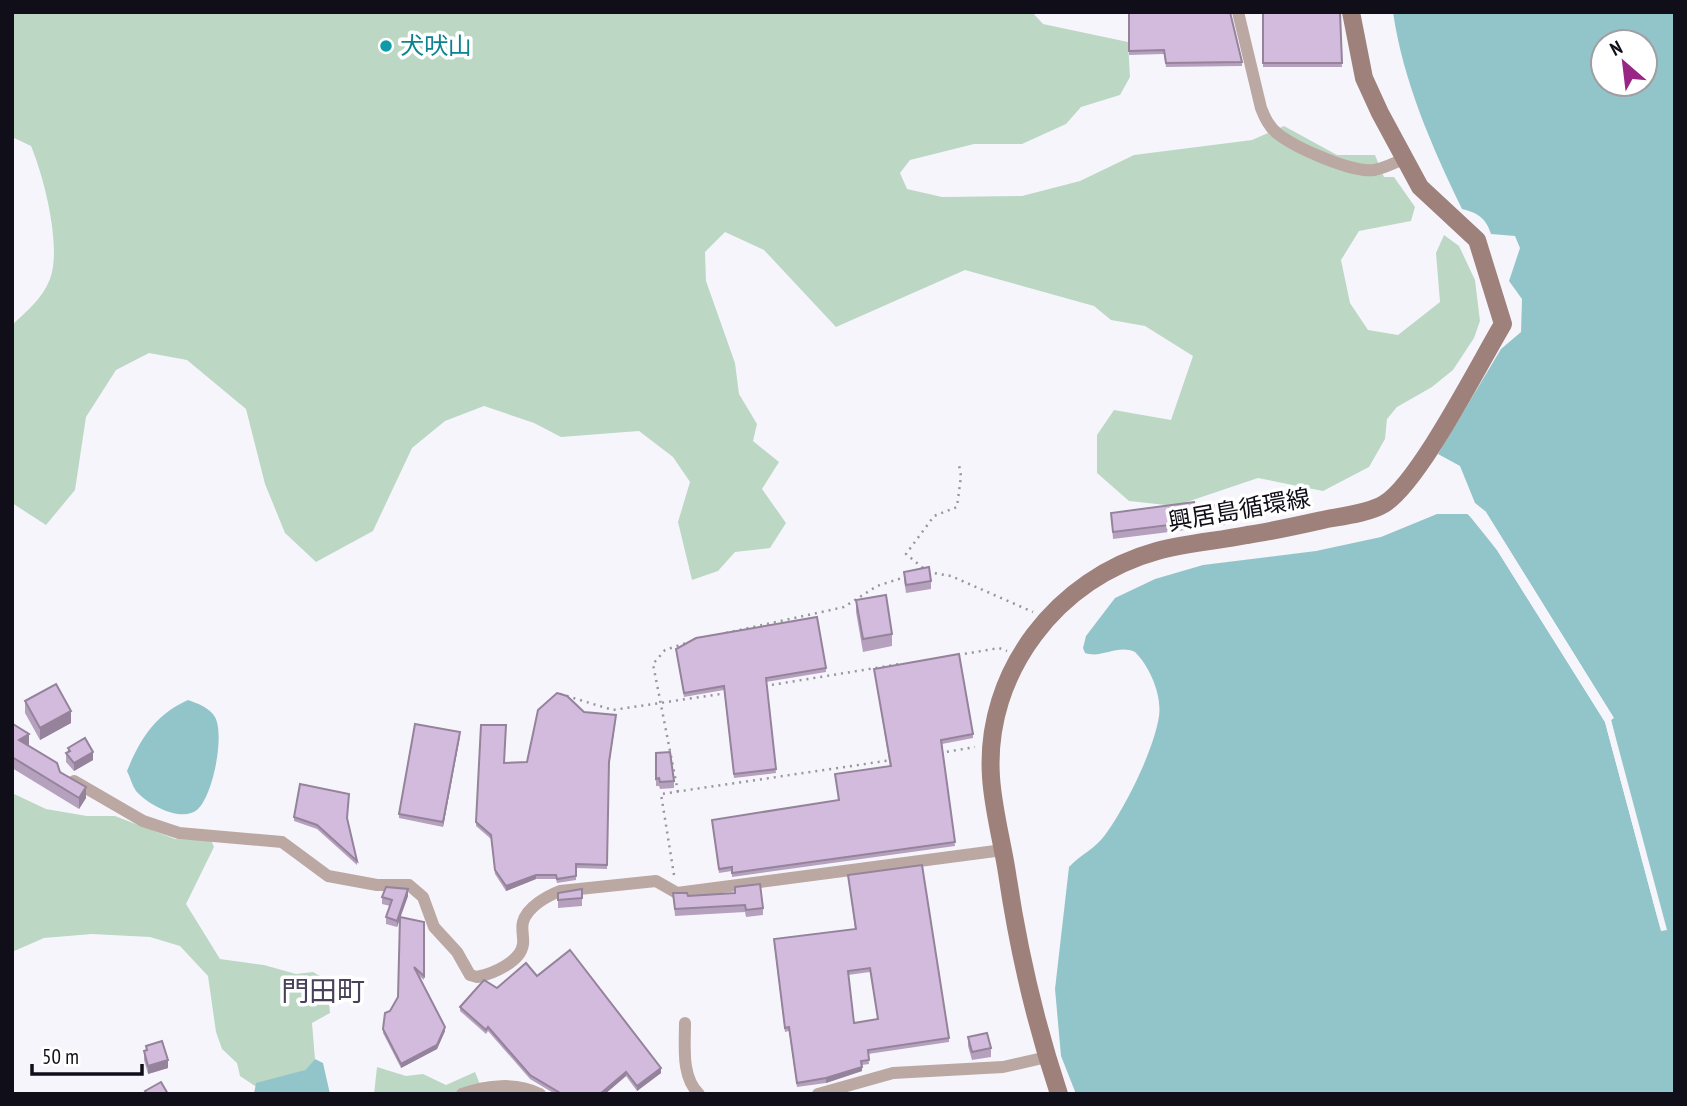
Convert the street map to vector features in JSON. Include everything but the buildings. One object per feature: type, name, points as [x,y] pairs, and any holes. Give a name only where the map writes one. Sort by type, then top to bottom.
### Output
[{"type":"main road","name":"興居島循環線","points":[[1059,1094],[1022,957],[991,776],[993,745],[1004,691],[1020,655],[1044,621],[1088,580],[1131,559],[1191,543],[1246,536],[1346,515],[1384,504],[1403,487],[1423,460],[1503,324],[1477,240],[1429,199],[1364,78],[1351,12]]},
{"type":"street","points":[[1238,12],[1261,108],[1266,122],[1278,134],[1298,146],[1353,168],[1372,170],[1405,158]]},
{"type":"street","points":[[65,776],[143,821],[179,832],[282,842],[328,876],[377,885],[409,885],[423,897],[434,927],[457,952],[470,975],[477,977],[513,960],[520,953],[523,944],[522,922],[528,912],[549,895],[560,891],[656,881],[677,892],[1003,850]]},
{"type":"street","points":[[685,1023],[685,1062],[692,1087],[699,1094]]},
{"type":"street","points":[[818,1094],[893,1073],[1003,1067],[1047,1057]]},
{"type":"street","points":[[462,1094],[481,1087],[498,1086],[531,1089],[540,1094]]},
{"type":"path","points":[[928,572],[906,554],[934,516],[957,507],[961,476],[959,465]]},
{"type":"path","points":[[725,633],[844,607],[890,580],[928,572],[951,576],[1024,606],[1044,621]]},
{"type":"path","points":[[678,792],[653,673],[657,656],[676,646],[701,639]]},
{"type":"path","points":[[945,657],[999,648],[1020,655]]},
{"type":"path","points":[[755,688],[904,664]]},
{"type":"path","points":[[561,694],[613,710],[727,693]]},
{"type":"path","points":[[938,753],[993,745]]},
{"type":"path","points":[[677,892],[661,794],[897,759]]},
{"type":"green space","points":[[12,12],[1032,12],[1043,24],[1128,42],[1130,77],[1120,95],[1081,107],[1066,124],[1022,144],[974,144],[910,160],[900,173],[907,189],[942,197],[1022,196],[1080,181],[1134,155],[1252,140],[1284,126],[1337,155],[1375,155],[1384,177],[1394,177],[1415,207],[1411,221],[1359,231],[1341,260],[1350,303],[1368,330],[1398,335],[1440,302],[1436,253],[1444,235],[1459,246],[1475,280],[1480,321],[1474,338],[1453,370],[1432,387],[1397,407],[1387,419],[1385,439],[1369,467],[1323,491],[1258,478],[1175,506],[1129,501],[1097,473],[1097,435],[1114,410],[1171,420],[1193,356],[1145,326],[1111,320],[1094,306],[965,270],[836,327],[764,250],[725,232],[705,252],[706,281],[735,363],[739,394],[757,424],[753,441],[779,462],[762,489],[786,523],[770,548],[735,552],[718,571],[692,580],[678,522],[690,482],[673,457],[639,431],[561,437],[534,423],[484,406],[445,421],[412,448],[373,531],[316,562],[285,533],[265,484],[246,409],[187,360],[149,353],[116,370],[86,417],[75,490],[46,525],[12,503],[12,325],[34,304],[47,286],[54,249],[50,212],[36,159],[31,146],[12,137]]},
{"type":"green space","points":[[12,793],[46,809],[87,816],[115,816],[175,839],[211,840],[214,847],[186,904],[220,959],[264,965],[296,974],[313,972],[327,980],[330,1013],[312,1023],[315,1059],[305,1070],[255,1086],[240,1076],[237,1063],[222,1049],[216,1032],[208,976],[180,946],[150,937],[92,934],[44,938],[12,952]]},
{"type":"green space","points":[[377,1067],[406,1076],[423,1074],[446,1085],[475,1072],[484,1094],[374,1094]]},
{"type":"water","points":[[1393,12],[1675,12],[1675,1094],[1076,1094],[1061,1056],[1055,989],[1069,867],[1101,840],[1113,824],[1138,778],[1159,716],[1159,699],[1154,682],[1146,665],[1135,652],[1122,650],[1091,654],[1085,653],[1083,648],[1086,636],[1115,598],[1155,579],[1203,565],[1316,551],[1381,537],[1437,514],[1468,514],[1497,550],[1605,722],[1661,931],[1611,720],[1613,717],[1486,512],[1475,503],[1460,466],[1438,454],[1501,349],[1521,332],[1522,299],[1509,281],[1520,248],[1515,236],[1491,234],[1481,217],[1462,209],[1420,113],[1404,63]]},
{"type":"water","points":[[188,700],[213,714],[219,737],[213,778],[203,802],[198,809],[183,814],[165,810],[141,796],[127,771],[150,729],[166,713]]},
{"type":"water","points":[[315,1059],[323,1063],[330,1094],[254,1094],[256,1083],[305,1070]]},
{"type":"pier","points":[[1470,500],[1485,511],[1614,718],[1611,720],[1667,930],[1661,931],[1605,722],[1497,550],[1476,521],[1461,509],[1478,518],[1500,548],[1605,718],[1609,717],[1483,514]]},
{"type":"place","name":"犬吠山","points":[[386,46]]},
{"type":"district","name":"門田町","points":[[323,991]]}]
